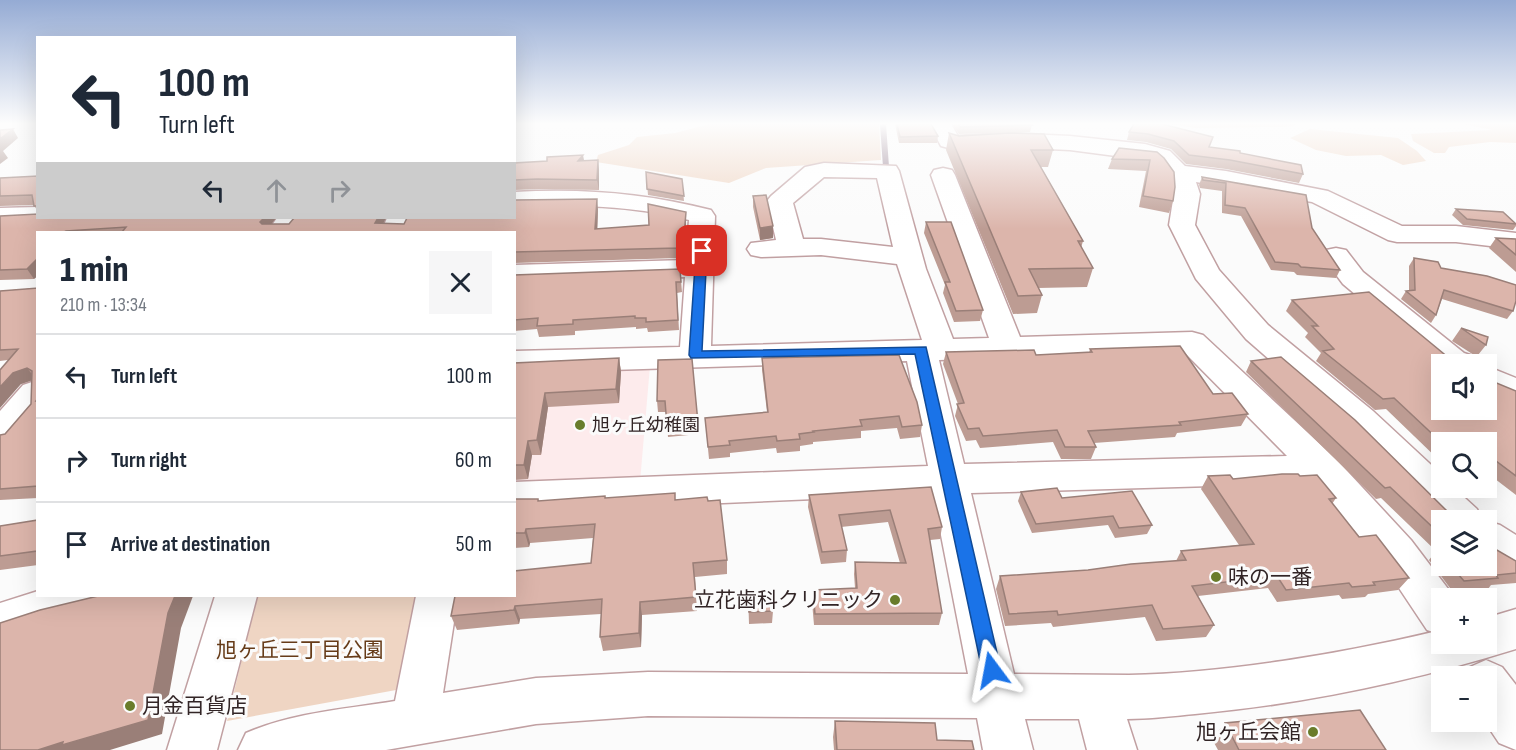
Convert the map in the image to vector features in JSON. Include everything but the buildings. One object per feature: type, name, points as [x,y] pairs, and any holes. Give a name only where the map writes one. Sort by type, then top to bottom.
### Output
[{"type":"street","points":[[1166,159],[1185,183],[1187,194],[1182,225],[1206,273],[1257,332],[1361,420],[1453,510]]},
{"type":"street","points":[[792,248],[780,201],[814,172],[824,170],[887,171],[931,350],[948,479],[1008,750]]},
{"type":"street","points":[[1178,172],[1226,178],[1319,196],[1397,234],[1456,234],[1516,241]]},
{"type":"street","points":[[943,175],[1009,348]]},
{"type":"street","points":[[516,200],[573,196],[616,198],[669,207],[702,216],[695,355]]},
{"type":"street","points":[[0,216],[36,215]]},
{"type":"street","points":[[761,249],[821,247],[909,257]]},
{"type":"street","points":[[1336,256],[1353,278],[1446,354]]},
{"type":"street","points":[[516,274],[701,268]]},
{"type":"street","points":[[516,362],[1192,342],[1323,469],[1397,552],[1431,597]]},
{"type":"street","points":[[1497,382],[1516,392]]},
{"type":"street","points":[[0,393],[36,393]]},
{"type":"street","points":[[0,434],[36,393]]},
{"type":"street","points":[[516,496],[948,479],[1323,469]]},
{"type":"street","points":[[1497,544],[1516,556]]},
{"type":"street","points":[[192,750],[236,597]]},
{"type":"street","points":[[415,720],[437,597]]},
{"type":"street","points":[[0,622],[76,598]]},
{"type":"street","points":[[1497,637],[1516,629]]},
{"type":"street","points":[[263,750],[415,720],[536,701],[648,694],[998,698],[1131,697],[1237,688],[1441,654]]},
{"type":"street","points":[[1473,654],[1516,726]]},
{"type":"street","points":[[1096,697],[1112,750]]},
{"type":"shaded area","name":"旭ヶ丘幼稚園","points":[[650,366],[640,482],[516,486],[516,369]]},
{"type":"green space","points":[[597,159],[881,160],[766,168],[729,183],[596,162]]},
{"type":"green space","points":[[1390,159],[1424,159],[1426,161],[1403,165]]},
{"type":"green space","name":"旭ヶ丘三丁目公園","points":[[257,597],[426,597],[407,688],[227,721]]},
{"type":"waterway","points":[[885,159],[886,167]]},
{"type":"place","name":"旭ヶ丘幼稚園","points":[[580,425]]},
{"type":"place","name":"味の一番","points":[[1216,577]]},
{"type":"place","name":"立花歯科クリニック","points":[[895,600]]},
{"type":"place","name":"月金百貨店","points":[[130,706]]},
{"type":"place","name":"旭ヶ丘会館","points":[[1313,732]]},
{"type":"route","points":[[702,251],[695,355],[921,350],[992,670]]}]
